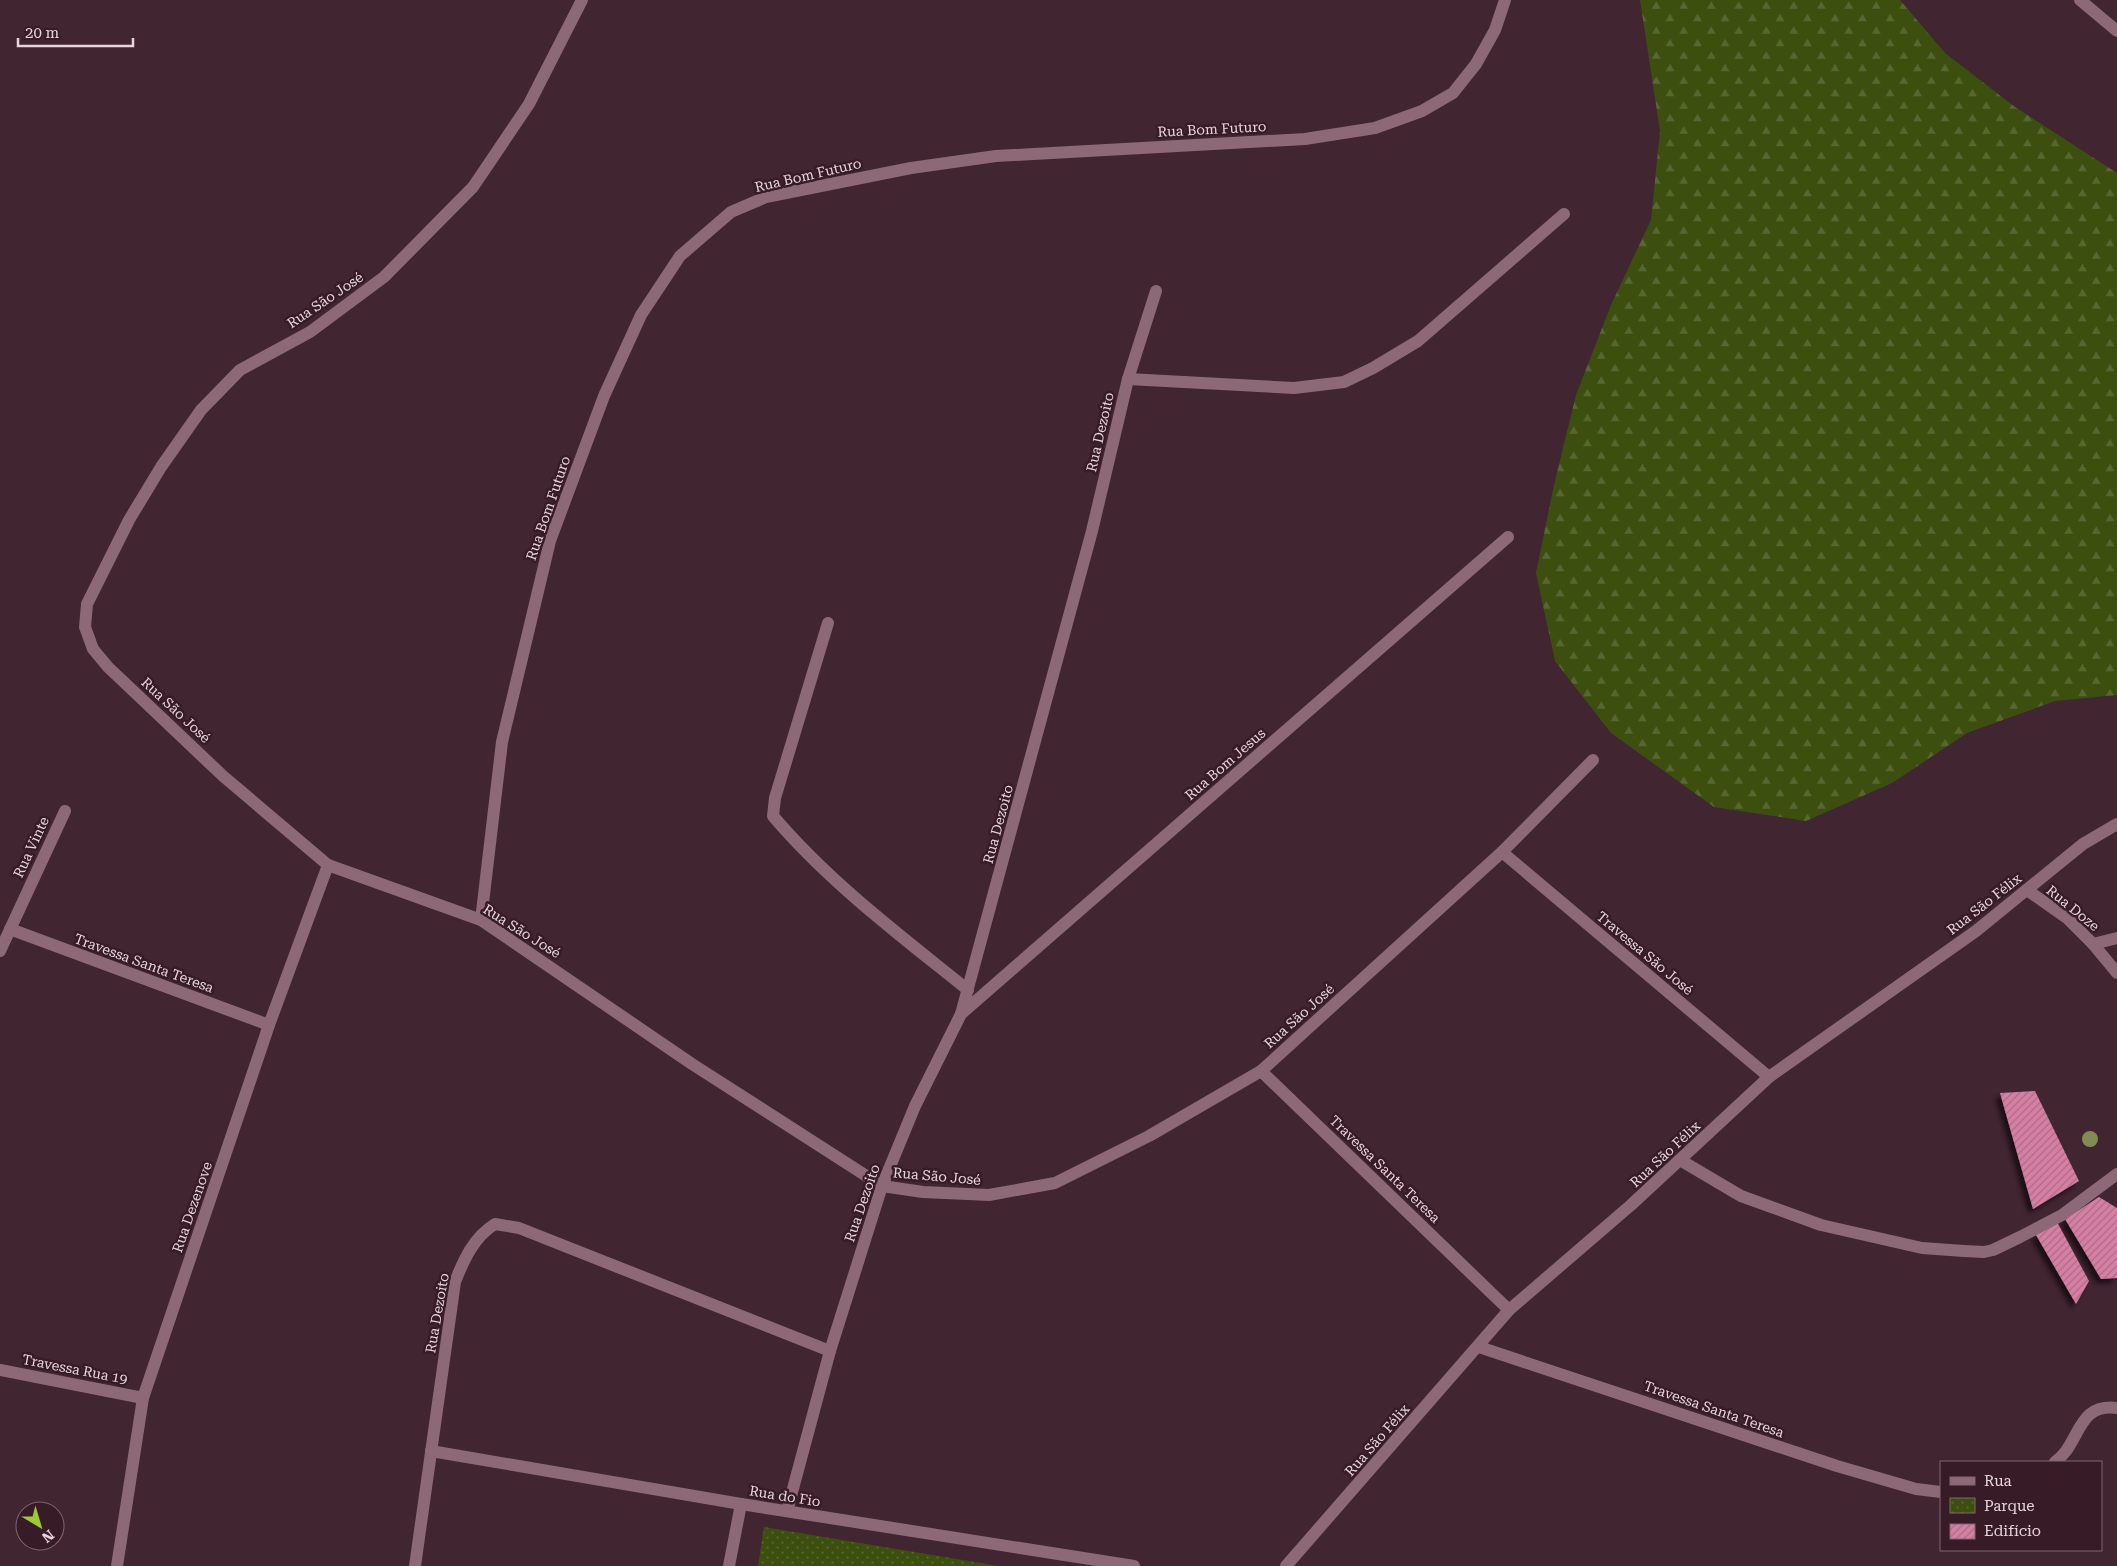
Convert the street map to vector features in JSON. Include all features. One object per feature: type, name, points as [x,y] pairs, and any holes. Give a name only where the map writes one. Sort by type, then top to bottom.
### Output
[{"type":"street","name":"Rua São José","points":[[582,0],[529,104],[472,187],[384,277],[310,332],[240,370],[201,410],[161,467],[129,520],[87,604],[85,627],[93,649],[108,666],[223,776],[328,865],[481,920],[692,1064],[882,1186],[923,1192],[989,1195],[1055,1183],[1149,1136],[1261,1071],[1502,852],[1593,760]]},
{"type":"street","name":"Rua Bom Futuro","points":[[481,920],[502,742],[550,541],[604,396],[632,333],[641,315],[680,256],[731,212],[766,197],[911,168],[996,156],[1305,139],[1375,128],[1422,111],[1453,93],[1476,64],[1495,30],[1505,0]]},
{"type":"street","points":[[2080,0],[2117,31]]},
{"type":"street","points":[[1128,379],[1294,388],[1344,382],[1373,368],[1418,340],[1564,214]]},
{"type":"street","name":"Rua Dezoito","points":[[787,1511],[830,1351],[882,1186],[915,1106],[961,1014],[1092,531],[1128,379],[1156,291]]},
{"type":"street","name":"Rua Bom Jesus","points":[[961,1014],[1508,537]]},
{"type":"street","points":[[828,624],[775,798],[773,816],[792,838],[859,902],[968,990]]},
{"type":"street","name":"Rua Vinte","points":[[0,951],[65,811]]},
{"type":"street","name":"Rua São Félix","points":[[1286,1566],[1509,1310],[1631,1205],[1769,1077],[1976,931],[2083,844],[2117,824]]},
{"type":"street","name":"Travessa São José","points":[[1502,852],[1769,1077]]},
{"type":"street","name":"Rua Dezenove","points":[[117,1566],[143,1398],[269,1025],[328,865]]},
{"type":"street","name":"Rua Doze","points":[[2027,890],[2067,918],[2093,944],[2117,973]]},
{"type":"street","name":"Travessa Santa Teresa","points":[[10,929],[269,1025]]},
{"type":"street","points":[[2093,944],[2117,938]]},
{"type":"street","name":"Travessa Santa Teresa","points":[[1261,1071],[1509,1310]]},
{"type":"street","points":[[1680,1160],[1742,1196],[1821,1225],[1922,1248],[1964,1252],[1993,1250],[2020,1237],[2062,1215],[2117,1174]]},
{"type":"street","name":"Rua Dezoito","points":[[415,1566],[455,1282],[464,1260],[475,1243],[486,1230],[495,1224],[519,1228],[830,1351]]},
{"type":"street","name":"Travessa Santa Teresa","points":[[1479,1346],[1837,1466],[1916,1489],[1940,1492]]},
{"type":"street","name":"Travessa Rua 19","points":[[0,1370],[143,1398]]},
{"type":"street","points":[[2056,1461],[2066,1451],[2079,1426],[2091,1412],[2110,1407],[2117,1408]]},
{"type":"street","name":"Rua do Fio","points":[[431,1451],[741,1504],[1134,1566]]},
{"type":"street","points":[[729,1566],[741,1504]]},
{"type":"green space","points":[[1640,0],[1900,0],[1945,53],[2015,107],[2117,173],[2117,695],[2055,701],[1967,733],[1892,783],[1806,821],[1714,807],[1611,733],[1555,661],[1536,573],[1554,485],[1576,395],[1611,305],[1651,220],[1660,131]]},
{"type":"green space","points":[[764,1527],[999,1566],[758,1566]]},
{"type":"building","points":[[2035,1091],[2079,1181],[2033,1209],[2000,1093]]},
{"type":"building","points":[[2099,1197],[2117,1208],[2117,1278],[2101,1279],[2065,1219]]},
{"type":"building","points":[[2057,1222],[2089,1281],[2076,1304],[2036,1235]]}]
